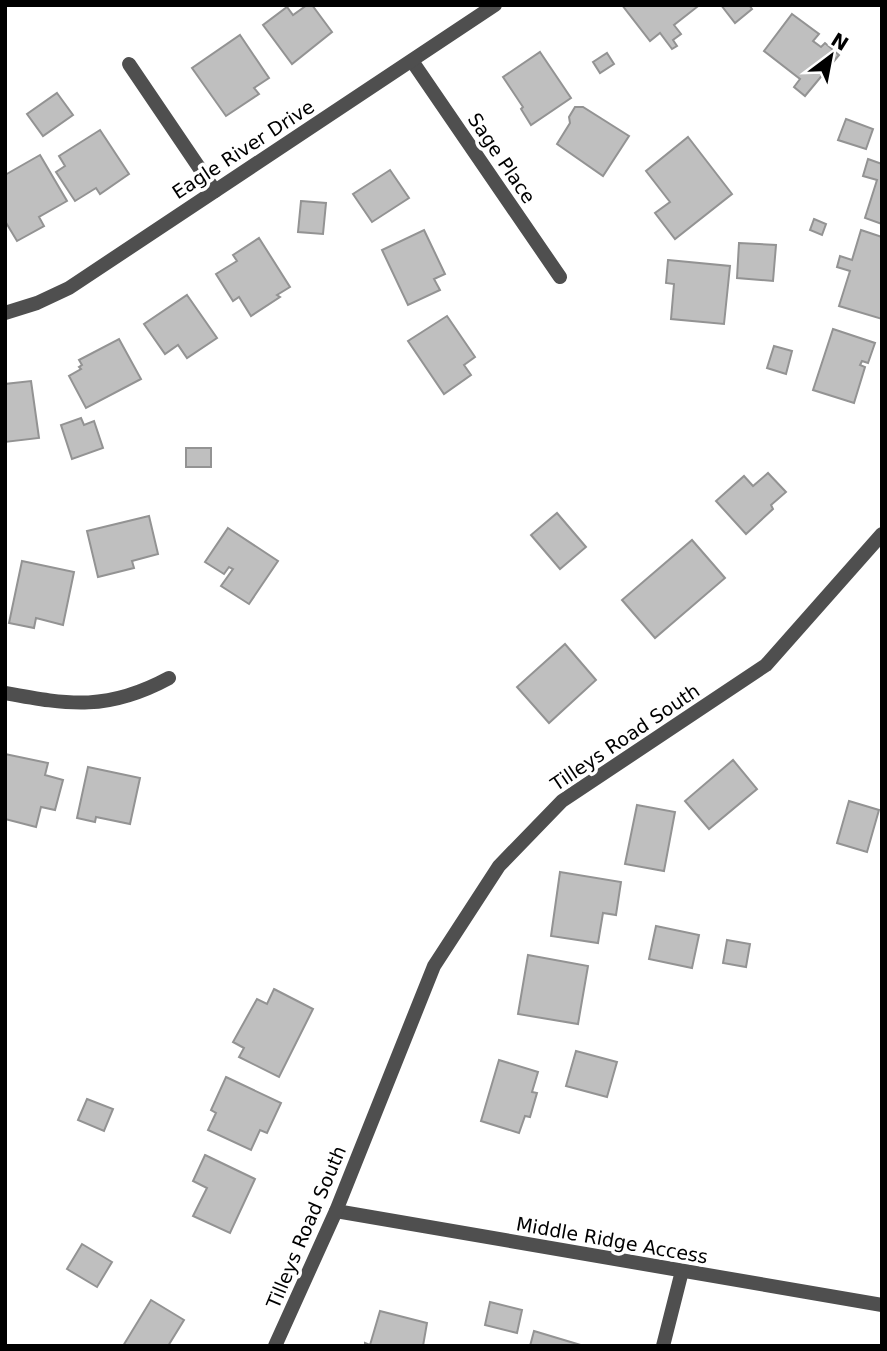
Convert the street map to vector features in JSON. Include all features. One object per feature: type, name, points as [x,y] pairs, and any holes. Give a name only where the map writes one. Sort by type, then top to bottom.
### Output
[{"type":"street","name":"Eagle River Drive","points":[[5,313],[37,303],[69,288],[495,5]]},
{"type":"street","name":"Sage Place","points":[[412,61],[560,276]]},
{"type":"street","points":[[129,64],[215,191]]},
{"type":"street","name":"Tilleys Road South","points":[[275,1346],[336,1211],[435,966],[499,866],[562,801],[766,665],[882,534]]},
{"type":"street","points":[[5,693],[48,701],[90,703],[131,696],[169,678]]},
{"type":"street","name":"Middle Ridge Access","points":[[336,1211],[882,1305]]},
{"type":"street","points":[[663,1346],[682,1272]]},
{"type":"building","points":[[307,5],[312,5],[332,32],[292,64],[263,25],[287,7],[293,15]]},
{"type":"building","points":[[622,5],[697,7],[674,25],[681,34],[673,40],[677,46],[672,49],[660,33],[650,41]]},
{"type":"building","points":[[721,5],[749,5],[752,9],[735,23]]},
{"type":"building","points":[[792,14],[819,34],[813,41],[821,47],[825,43],[839,55],[805,96],[794,87],[800,79],[764,51]]},
{"type":"building","points":[[240,35],[269,78],[254,88],[259,94],[226,116],[192,68]]},
{"type":"building","points":[[540,52],[571,98],[531,125],[521,109],[523,107],[503,77]]},
{"type":"building","points":[[607,53],[614,64],[600,73],[593,62]]},
{"type":"building","points":[[57,93],[73,115],[43,136],[27,114]]},
{"type":"building","points":[[575,107],[583,107],[629,136],[603,176],[557,144],[570,123],[569,117]]},
{"type":"building","points":[[846,119],[873,129],[866,149],[838,140]]},
{"type":"building","points":[[100,130],[129,174],[100,194],[96,188],[75,201],[56,172],[65,166],[59,156]]},
{"type":"building","points":[[688,137],[732,194],[675,239],[655,213],[670,202],[646,171]]},
{"type":"building","points":[[40,155],[67,201],[39,217],[44,226],[17,241],[5,221],[5,175]]},
{"type":"building","points":[[868,159],[882,164],[882,224],[865,218],[877,180],[863,176]]},
{"type":"building","points":[[390,170],[409,198],[372,222],[353,194]]},
{"type":"building","points":[[301,201],[326,203],[323,234],[298,232]]},
{"type":"building","points":[[814,219],[826,224],[822,235],[810,230]]},
{"type":"building","points":[[424,230],[445,274],[434,279],[440,290],[408,305],[382,250]]},
{"type":"building","points":[[861,230],[882,237],[882,319],[839,306],[850,271],[837,267],[840,256],[852,260]]},
{"type":"building","points":[[259,238],[290,287],[251,316],[239,297],[233,301],[216,274],[237,261],[233,255]]},
{"type":"building","points":[[739,243],[776,245],[773,281],[737,278]]},
{"type":"building","points":[[668,260],[730,266],[724,324],[671,319],[674,284],[666,283]]},
{"type":"building","points":[[187,295],[217,338],[187,358],[178,345],[165,354],[144,324]]},
{"type":"building","points":[[447,316],[475,357],[464,365],[471,375],[444,394],[408,341]]},
{"type":"building","points":[[833,329],[875,343],[868,363],[862,361],[860,365],[865,367],[854,403],[813,390]]},
{"type":"building","points":[[119,339],[141,379],[86,408],[69,376],[81,369],[79,360]]},
{"type":"building","points":[[774,346],[792,351],[786,374],[767,368]]},
{"type":"building","points":[[31,381],[39,438],[5,442],[5,384]]},
{"type":"building","points":[[81,418],[84,425],[94,421],[103,448],[72,459],[61,425]]},
{"type":"building","points":[[186,448],[211,448],[211,467],[186,467]]},
{"type":"building","points":[[768,473],[786,492],[771,505],[773,509],[746,534],[716,501],[744,476],[753,486]]},
{"type":"building","points":[[557,513],[586,547],[560,569],[531,535]]},
{"type":"building","points":[[149,516],[158,554],[132,561],[134,568],[98,577],[87,531]]},
{"type":"building","points":[[228,528],[278,561],[249,604],[221,586],[233,569],[229,567],[224,574],[205,562]]},
{"type":"building","points":[[692,540],[725,578],[655,638],[622,600]]},
{"type":"building","points":[[22,561],[74,572],[63,625],[36,618],[34,628],[9,623]]},
{"type":"building","points":[[565,644],[596,680],[549,723],[517,687]]},
{"type":"building","points":[[5,754],[48,763],[45,775],[63,780],[55,810],[41,807],[36,827],[5,819]]},
{"type":"building","points":[[733,760],[757,789],[709,829],[685,801]]},
{"type":"building","points":[[88,767],[140,778],[130,824],[96,817],[95,822],[77,818]]},
{"type":"building","points":[[849,801],[879,810],[867,852],[837,843]]},
{"type":"building","points":[[637,805],[675,812],[664,871],[625,864]]},
{"type":"building","points":[[560,872],[621,882],[616,915],[603,913],[598,943],[551,936]]},
{"type":"building","points":[[656,926],[699,935],[692,968],[649,959]]},
{"type":"building","points":[[727,940],[750,944],[746,967],[723,963]]},
{"type":"building","points":[[528,955],[588,966],[578,1024],[518,1014]]},
{"type":"building","points":[[274,989],[313,1009],[279,1077],[239,1057],[244,1048],[233,1042],[257,999],[267,1004]]},
{"type":"building","points":[[576,1051],[617,1062],[607,1097],[566,1086]]},
{"type":"building","points":[[499,1060],[538,1072],[532,1092],[537,1093],[530,1117],[525,1116],[519,1133],[481,1121]]},
{"type":"building","points":[[226,1077],[281,1103],[267,1133],[260,1130],[251,1150],[208,1130],[216,1113],[211,1110]]},
{"type":"building","points":[[87,1099],[113,1109],[104,1131],[78,1120]]},
{"type":"building","points":[[205,1155],[255,1179],[230,1233],[193,1216],[207,1188],[193,1181]]},
{"type":"building","points":[[82,1244],[112,1262],[97,1287],[67,1269]]},
{"type":"building","points":[[151,1300],[184,1320],[168,1346],[123,1346]]},
{"type":"building","points":[[490,1302],[522,1310],[517,1333],[485,1325]]},
{"type":"building","points":[[380,1311],[427,1323],[423,1346],[365,1346],[365,1343],[370,1345]]},
{"type":"building","points":[[534,1331],[584,1346],[530,1346]]}]
